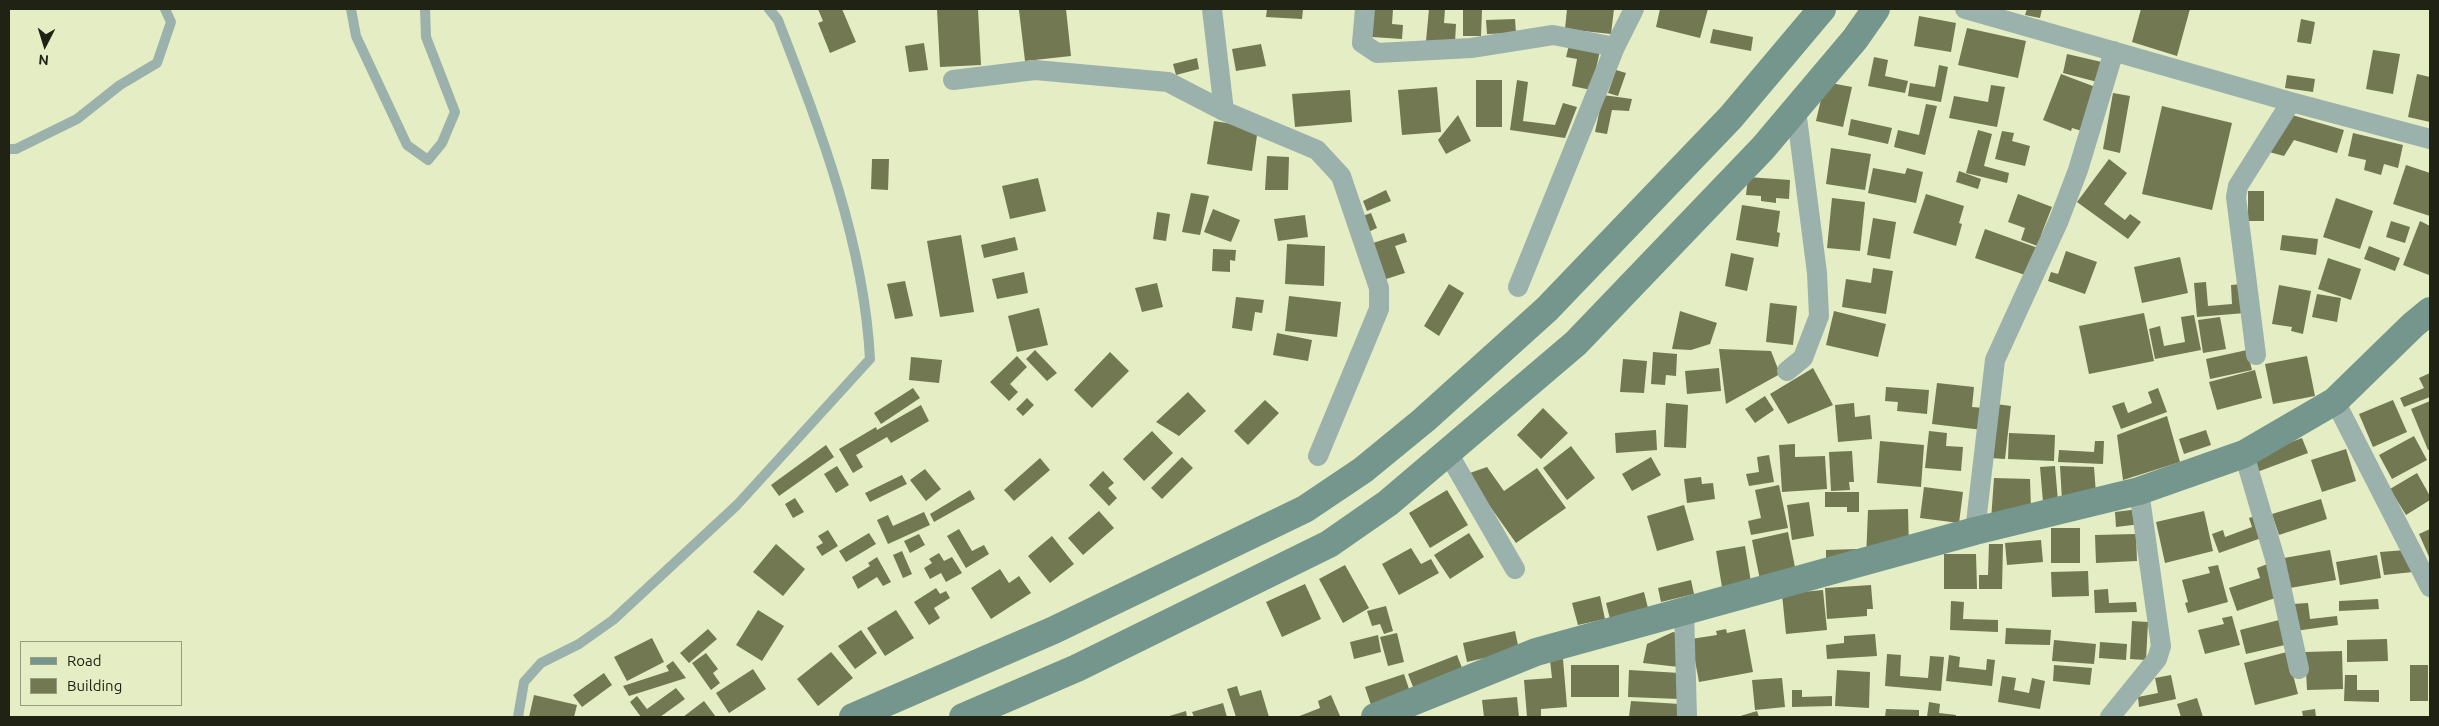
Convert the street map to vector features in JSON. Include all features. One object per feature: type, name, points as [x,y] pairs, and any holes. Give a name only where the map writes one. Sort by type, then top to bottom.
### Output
[{"type":"main road","points":[[853,717],[1054,630],[1296,513],[1363,470],[1424,420],[1547,309],[1731,117],[1822,9]]},
{"type":"main road","points":[[963,717],[1077,668],[1329,544],[1388,503],[1576,343],[1763,148],[1855,39],[1876,9]]},
{"type":"main road","points":[[1375,717],[1536,652],[1975,531],[2139,491],[2244,454],[2335,401],[2413,325],[2430,311]]},
{"type":"street","points":[[1212,9],[1224,111]]},
{"type":"street","points":[[1365,9],[1362,43],[1377,53],[1471,48],[1553,35],[1615,47]]},
{"type":"street","points":[[1518,287],[1615,47],[1634,9]]},
{"type":"street","points":[[1965,9],[2291,102],[2430,139]]},
{"type":"street","points":[[1975,531],[1995,360],[2062,212],[2078,170],[2114,51]]},
{"type":"street","points":[[952,80],[1035,70],[1168,82],[1224,111],[1317,150],[1341,176],[1379,288],[1379,309],[1318,456]]},
{"type":"street","points":[[2256,355],[2236,197],[2238,186],[2291,102]]},
{"type":"street","points":[[1787,371],[1803,358],[1819,316],[1817,273],[1796,110]]},
{"type":"street","points":[[2335,401],[2430,587]]},
{"type":"street","points":[[1448,453],[1515,569]]},
{"type":"street","points":[[2244,454],[2275,559],[2299,668]]},
{"type":"street","points":[[2110,717],[2157,659],[2160,646],[2139,491]]},
{"type":"street","points":[[1684,610],[1687,717]]},
{"type":"lane","points":[[9,149],[16,149],[77,119],[120,85],[157,63],[171,22],[165,9]]},
{"type":"lane","points":[[351,9],[356,36],[407,145],[428,160],[442,143],[455,112],[426,37],[425,9]]},
{"type":"lane","points":[[518,717],[524,682],[541,662],[579,644],[613,620],[737,505],[870,360],[868,321],[856,258],[823,139],[778,20],[769,9]]},
{"type":"building","points":[[818,9],[842,9],[856,42],[830,53],[818,23],[823,21]]},
{"type":"building","points":[[937,9],[978,9],[981,65],[940,67]]},
{"type":"building","points":[[1066,9],[1071,56],[1025,61],[1019,10]]},
{"type":"building","points":[[1267,9],[1303,9],[1302,19],[1266,17]]},
{"type":"building","points":[[1374,9],[1393,9],[1392,24],[1403,25],[1402,39],[1372,37]]},
{"type":"building","points":[[1429,9],[1445,9],[1444,23],[1456,24],[1455,43],[1426,41]]},
{"type":"building","points":[[1463,9],[1482,9],[1481,36],[1463,36]]},
{"type":"building","points":[[1567,9],[1614,9],[1611,34],[1565,29]]},
{"type":"building","points":[[1660,9],[1708,9],[1700,38],[1656,27]]},
{"type":"building","points":[[2027,9],[2042,9],[2040,18],[2025,15]]},
{"type":"building","points":[[2141,9],[2190,9],[2177,56],[2132,42]]},
{"type":"building","points":[[1919,16],[1956,23],[1951,52],[1914,46]]},
{"type":"building","points":[[1515,19],[1516,33],[1487,34],[1486,20]]},
{"type":"building","points":[[2301,19],[2315,22],[2311,44],[2297,42]]},
{"type":"building","points":[[1967,28],[2026,41],[2018,78],[1958,65]]},
{"type":"building","points":[[1713,29],[1753,37],[1751,51],[1710,43]]},
{"type":"building","points":[[924,43],[928,70],[909,72],[905,46]]},
{"type":"building","points":[[1261,44],[1266,66],[1236,71],[1232,49]]},
{"type":"building","points":[[1569,45],[1600,51],[1591,90],[1572,86],[1577,59],[1566,57]]},
{"type":"building","points":[[2373,50],[2400,54],[2393,94],[2366,89]]},
{"type":"building","points":[[2067,54],[2106,63],[2101,83],[2063,73]]},
{"type":"building","points":[[1874,57],[1888,60],[1885,76],[1908,81],[1905,93],[1868,86]]},
{"type":"building","points":[[1197,58],[1199,69],[1176,75],[1173,64]]},
{"type":"building","points":[[1939,65],[1948,67],[1941,102],[1908,96],[1910,83],[1935,87]]},
{"type":"building","points":[[1616,70],[1626,73],[1618,96],[1608,93]]},
{"type":"building","points":[[2061,74],[2098,88],[2082,131],[2072,128],[2071,131],[2043,120]]},
{"type":"building","points":[[2417,74],[2430,77],[2430,122],[2408,117]]},
{"type":"building","points":[[2287,75],[2315,79],[2313,92],[2285,88]]},
{"type":"building","points":[[1476,80],[1502,80],[1502,127],[1476,127]]},
{"type":"building","points":[[1517,80],[1528,82],[1523,121],[1555,125],[1563,103],[1577,107],[1565,138],[1510,130]]},
{"type":"building","points":[[1825,82],[1852,87],[1843,127],[1816,121]]},
{"type":"building","points":[[1991,85],[2005,87],[1997,127],[1949,118],[1954,96],[1988,102]]},
{"type":"building","points":[[1437,87],[1441,132],[1402,135],[1398,90]]},
{"type":"building","points":[[1350,90],[1352,122],[1295,127],[1292,94]]},
{"type":"building","points":[[2113,93],[2130,96],[2120,153],[2103,149]]},
{"type":"building","points":[[1603,95],[1632,99],[1629,111],[1612,110],[1607,134],[1595,132]]},
{"type":"building","points":[[1926,104],[1937,106],[1925,155],[1894,147],[1898,130],[1919,135]]},
{"type":"building","points":[[2162,106],[2232,123],[2212,210],[2142,194]]},
{"type":"building","points":[[1458,115],[1471,141],[1446,154],[1438,140]]},
{"type":"building","points":[[2292,115],[2344,130],[2337,153],[2294,140],[2284,156],[2269,152]]},
{"type":"building","points":[[1851,119],[1892,128],[1888,144],[1848,135]]},
{"type":"building","points":[[1214,121],[1258,128],[1252,171],[1207,164]]},
{"type":"building","points":[[1978,130],[1992,134],[1984,166],[2009,173],[2007,183],[1966,173]]},
{"type":"building","points":[[2002,131],[2014,133],[2012,141],[2030,146],[2025,166],[1995,159]]},
{"type":"building","points":[[2353,133],[2403,145],[2398,168],[2384,164],[2381,175],[2364,170],[2366,160],[2348,156]]},
{"type":"building","points":[[1831,148],[1871,154],[1865,190],[1826,184]]},
{"type":"building","points":[[1267,156],[1289,157],[1288,190],[1265,190]]},
{"type":"building","points":[[872,159],[889,159],[888,190],[871,189]]},
{"type":"building","points":[[2109,159],[2127,173],[2104,204],[2125,220],[2130,214],[2141,222],[2128,239],[2077,202]]},
{"type":"building","points":[[2406,165],[2430,173],[2430,216],[2393,204]]},
{"type":"building","points":[[1873,168],[1905,174],[1907,168],[1923,172],[1916,203],[1868,193]]},
{"type":"building","points":[[1959,171],[1981,179],[1978,189],[1956,182]]},
{"type":"building","points":[[1748,177],[1790,180],[1789,199],[1776,198],[1776,203],[1761,201],[1761,196],[1746,195]]},
{"type":"building","points":[[1038,178],[1046,211],[1010,219],[1002,186]]},
{"type":"building","points":[[1386,190],[1391,201],[1367,211],[1363,201]]},
{"type":"building","points":[[2248,191],[2264,191],[2264,221],[2248,221]]},
{"type":"building","points":[[1191,193],[1209,196],[1200,235],[1182,232]]},
{"type":"building","points":[[1926,194],[1964,206],[1959,223],[1962,224],[1956,246],[1913,233]]},
{"type":"building","points":[[2018,194],[2052,207],[2041,235],[2043,248],[2021,240],[2025,228],[2008,222]]},
{"type":"building","points":[[1832,198],[1865,202],[1860,251],[1827,248]]},
{"type":"building","points":[[2336,198],[2373,211],[2360,249],[2323,237]]},
{"type":"building","points":[[1742,205],[1780,211],[1777,232],[1780,233],[1778,247],[1736,240]]},
{"type":"building","points":[[1213,209],[1240,220],[1231,242],[1204,232]]},
{"type":"building","points":[[1157,212],[1170,214],[1166,241],[1153,239]]},
{"type":"building","points":[[1371,213],[1377,228],[1366,233],[1360,217]]},
{"type":"building","points":[[1305,215],[1308,237],[1278,241],[1274,219]]},
{"type":"building","points":[[1873,218],[1896,222],[1890,259],[1867,255]]},
{"type":"building","points":[[2391,221],[2410,227],[2405,243],[2386,237]]},
{"type":"building","points":[[2420,221],[2430,226],[2429,275],[2403,265]]},
{"type":"building","points":[[1985,229],[2038,248],[2028,276],[1975,258]]},
{"type":"building","points":[[1404,233],[1407,242],[1395,246],[1405,273],[1383,280],[1370,244]]},
{"type":"building","points":[[961,235],[974,312],[940,317],[927,241]]},
{"type":"building","points":[[2282,235],[2318,239],[2316,255],[2280,250]]},
{"type":"building","points":[[1015,237],[1018,250],[984,258],[981,245]]},
{"type":"building","points":[[1287,244],[1325,246],[1324,286],[1285,284]]},
{"type":"building","points":[[2369,246],[2400,258],[2395,271],[2364,259]]},
{"type":"building","points":[[1213,249],[1236,250],[1235,261],[1230,260],[1230,272],[1212,271]]},
{"type":"building","points":[[2066,251],[2097,262],[2085,294],[2048,281],[2051,272],[2058,274]]},
{"type":"building","points":[[1731,253],[1754,258],[1747,291],[1725,286]]},
{"type":"building","points":[[2180,257],[2188,293],[2142,303],[2134,267]]},
{"type":"building","points":[[2328,258],[2361,269],[2351,300],[2318,289]]},
{"type":"building","points":[[1873,268],[1893,271],[1886,314],[1842,307],[1846,279],[1871,283]]},
{"type":"building","points":[[1024,272],[1028,293],[997,299],[992,279]]},
{"type":"building","points":[[905,281],[913,316],[895,319],[887,284]]},
{"type":"building","points":[[2206,282],[2208,306],[2232,304],[2231,285],[2243,284],[2245,313],[2197,317],[2194,283]]},
{"type":"building","points":[[1157,283],[1163,307],[1142,312],[1135,288]]},
{"type":"building","points":[[1449,284],[1464,293],[1439,336],[1424,326]]},
{"type":"building","points":[[2279,285],[2311,291],[2303,334],[2291,331],[2292,327],[2272,324]]},
{"type":"building","points":[[2317,294],[2341,298],[2337,322],[2312,317]]},
{"type":"building","points":[[1289,296],[1341,302],[1337,337],[1285,331]]},
{"type":"building","points":[[1236,297],[1264,300],[1262,313],[1255,312],[1252,331],[1232,328]]},
{"type":"building","points":[[1770,303],[1797,306],[1793,345],[1766,342]]},
{"type":"building","points":[[1039,308],[1048,345],[1017,352],[1008,316]]},
{"type":"building","points":[[1680,311],[1717,323],[1710,344],[1691,350],[1672,349]]},
{"type":"building","points":[[1834,311],[1886,324],[1878,357],[1826,345]]},
{"type":"building","points":[[2144,313],[2154,361],[2089,374],[2079,326]]},
{"type":"building","points":[[2194,315],[2201,350],[2155,359],[2149,329],[2160,326],[2164,346],[2185,342],[2181,317]]},
{"type":"building","points":[[2220,317],[2226,349],[2203,353],[2198,320]]},
{"type":"building","points":[[1277,333],[1312,340],[1308,361],[1273,355]]},
{"type":"building","points":[[1719,349],[1771,351],[1780,374],[1726,404]]},
{"type":"building","points":[[1035,350],[1057,373],[1047,381],[1026,359]]},
{"type":"building","points":[[2247,350],[2252,370],[2210,379],[2206,359]]},
{"type":"building","points":[[1110,352],[1129,371],[1092,408],[1074,390]]},
{"type":"building","points":[[1653,352],[1677,354],[1676,376],[1666,375],[1665,385],[1651,384]]},
{"type":"building","points":[[1017,356],[1027,367],[1010,384],[1018,392],[1009,401],[990,382]]},
{"type":"building","points":[[2307,356],[2315,396],[2273,404],[2265,364]]},
{"type":"building","points":[[911,357],[942,360],[939,383],[909,380]]},
{"type":"building","points":[[1623,359],[1647,361],[1644,393],[1620,392]]},
{"type":"building","points":[[1719,368],[1721,391],[1687,394],[1685,371]]},
{"type":"building","points":[[1813,368],[1833,405],[1788,424],[1770,394]]},
{"type":"building","points":[[2255,370],[2262,398],[2217,410],[2209,382]]},
{"type":"building","points":[[2430,373],[2430,397],[2404,407],[2400,398],[2424,388],[2419,378]]},
{"type":"building","points":[[1937,383],[1974,387],[1972,407],[1985,408],[1983,430],[1932,424]]},
{"type":"building","points":[[1886,387],[1929,390],[1927,414],[1897,411],[1898,402],[1885,401]]},
{"type":"building","points":[[913,388],[920,398],[881,424],[874,413]]},
{"type":"building","points":[[2158,388],[2167,412],[2121,429],[2112,406],[2124,402],[2128,413],[2152,403],[2148,392]]},
{"type":"building","points":[[1188,392],[1206,411],[1179,436],[1156,422]]},
{"type":"building","points":[[1765,396],[1774,410],[1755,423],[1745,409]]},
{"type":"building","points":[[1027,398],[1034,405],[1023,416],[1016,409]]},
{"type":"building","points":[[1265,400],[1279,413],[1248,445],[1234,431]]},
{"type":"building","points":[[2393,400],[2407,432],[2373,447],[2359,414]]},
{"type":"building","points":[[2430,401],[2430,449],[2428,450],[2411,409]]},
{"type":"building","points":[[1666,403],[1688,405],[1686,448],[1664,447]]},
{"type":"building","points":[[1854,403],[1855,417],[1870,415],[1872,439],[1838,442],[1835,405]]},
{"type":"building","points":[[1996,404],[2011,406],[2005,459],[1990,458]]},
{"type":"building","points":[[921,405],[929,421],[891,443],[887,437],[856,455],[863,467],[853,473],[839,449],[876,427],[877,430]]},
{"type":"building","points":[[1543,408],[1568,433],[1541,459],[1517,435]]},
{"type":"building","points":[[2167,416],[2180,462],[2123,480],[2117,435]]},
{"type":"building","points":[[1656,430],[1657,450],[1616,453],[1615,433]]},
{"type":"building","points":[[2206,430],[2211,445],[2184,454],[2179,439]]},
{"type":"building","points":[[1152,431],[1173,453],[1144,481],[1123,459]]},
{"type":"building","points":[[1929,431],[1947,433],[1946,446],[1963,447],[1961,471],[1925,468]]},
{"type":"building","points":[[2009,433],[2055,435],[2054,461],[2008,459]]},
{"type":"building","points":[[2414,436],[2427,460],[2392,479],[2379,455]]},
{"type":"building","points":[[2302,438],[2308,453],[2257,472],[2251,457]]},
{"type":"building","points":[[1880,441],[1924,445],[1921,487],[1877,483]]},
{"type":"building","points":[[2095,441],[2104,441],[2103,464],[2058,462],[2059,450],[2094,452]]},
{"type":"building","points":[[1795,444],[1795,457],[1825,456],[1827,489],[1782,492],[1779,445]]},
{"type":"building","points":[[826,445],[834,457],[779,496],[771,485]]},
{"type":"building","points":[[1571,446],[1595,478],[1567,500],[1543,468]]},
{"type":"building","points":[[2346,449],[2356,481],[2322,492],[2311,460]]},
{"type":"building","points":[[1852,451],[1854,482],[1849,482],[1850,490],[1831,491],[1829,452]]},
{"type":"building","points":[[1769,455],[1774,482],[1749,486],[1746,474],[1759,472],[1757,457]]},
{"type":"building","points":[[1182,457],[1193,468],[1162,499],[1151,488]]},
{"type":"building","points":[[1651,457],[1661,475],[1632,491],[1622,474]]},
{"type":"building","points":[[1040,458],[1050,470],[1014,501],[1004,490]]},
{"type":"building","points":[[837,466],[849,485],[836,493],[824,474]]},
{"type":"building","points":[[2055,466],[2058,501],[2043,502],[2040,467]]},
{"type":"building","points":[[2060,466],[2094,467],[2096,494],[2062,500]]},
{"type":"building","points":[[1487,467],[1504,491],[1537,468],[1566,508],[1516,543],[1467,474]]},
{"type":"building","points":[[925,469],[941,489],[926,501],[910,480]]},
{"type":"building","points":[[1103,471],[1114,483],[1108,488],[1117,498],[1109,506],[1089,485]]},
{"type":"building","points":[[2417,473],[2430,496],[2430,500],[2406,515],[2390,489]]},
{"type":"building","points":[[902,475],[907,484],[870,502],[865,493]]},
{"type":"building","points":[[1701,477],[1702,484],[1713,483],[1715,499],[1687,503],[1684,479]]},
{"type":"building","points":[[1994,478],[2030,479],[2031,509],[1991,520]]},
{"type":"building","points":[[1779,485],[1788,528],[1751,535],[1748,521],[1761,518],[1755,490]]},
{"type":"building","points":[[1924,487],[1963,492],[1959,523],[1920,518]]},
{"type":"building","points":[[970,490],[975,499],[934,522],[930,514]]},
{"type":"building","points":[[1447,490],[1468,525],[1430,548],[1409,513]]},
{"type":"building","points":[[1825,492],[1859,492],[1859,512],[1847,512],[1847,507],[1825,507]]},
{"type":"building","points":[[795,498],[804,512],[793,518],[785,504]]},
{"type":"building","points":[[2321,499],[2327,519],[2279,535],[2272,514]]},
{"type":"building","points":[[1809,502],[1814,536],[1792,540],[1787,505]]},
{"type":"building","points":[[1684,505],[1694,540],[1657,551],[1647,516]]},
{"type":"building","points":[[1908,509],[1909,549],[1866,559],[1868,510]]},
{"type":"building","points":[[2139,509],[2141,524],[2116,527],[2115,512]]},
{"type":"building","points":[[1099,511],[1114,528],[1083,555],[1068,538]]},
{"type":"building","points":[[2204,511],[2213,551],[2165,563],[2156,522]]},
{"type":"building","points":[[924,512],[930,525],[888,544],[877,520],[888,515],[893,526]]},
{"type":"building","points":[[2259,515],[2267,536],[2219,553],[2212,534],[2223,530],[2225,537],[2252,527],[2249,518]]},
{"type":"building","points":[[2051,528],[2080,528],[2080,563],[2051,563]]},
{"type":"building","points":[[959,529],[972,551],[984,545],[989,554],[966,568],[947,536]]},
{"type":"building","points":[[2430,529],[2430,559],[2419,534]]},
{"type":"building","points":[[828,530],[838,546],[822,556],[816,547],[823,543],[818,536]]},
{"type":"building","points":[[1788,532],[1796,572],[1760,580],[1752,540]]},
{"type":"building","points":[[869,533],[876,544],[846,562],[839,551]]},
{"type":"building","points":[[1469,533],[1484,557],[1450,579],[1434,555]]},
{"type":"building","points":[[919,534],[925,545],[910,553],[904,541]]},
{"type":"building","points":[[2136,534],[2137,561],[2096,563],[2095,535]]},
{"type":"building","points":[[1052,536],[1074,564],[1050,583],[1028,556]]},
{"type":"building","points":[[2041,540],[2043,562],[2007,565],[2005,543]]},
{"type":"building","points":[[776,544],[805,569],[783,596],[753,572]]},
{"type":"building","points":[[1989,544],[2003,544],[2002,589],[1979,589],[1979,575],[1988,575]]},
{"type":"building","points":[[1745,546],[1751,582],[1722,587],[1716,551]]},
{"type":"building","points":[[1411,548],[1421,564],[1431,559],[1439,573],[1399,595],[1382,564]]},
{"type":"building","points":[[1857,549],[1858,563],[1826,563],[1826,550]]},
{"type":"building","points":[[2330,550],[2336,580],[2290,588],[2284,558]]},
{"type":"building","points":[[2406,550],[2413,572],[2384,575],[2380,552]]},
{"type":"building","points":[[902,551],[912,574],[903,578],[893,555]]},
{"type":"building","points":[[939,553],[944,561],[952,557],[962,573],[946,582],[941,573],[930,579],[924,568],[932,563],[929,559]]},
{"type":"building","points":[[1944,554],[1976,554],[1977,589],[1944,589]]},
{"type":"building","points":[[2377,555],[2381,578],[2340,585],[2336,562]]},
{"type":"building","points":[[877,557],[891,582],[883,586],[877,577],[858,589],[852,577],[870,566],[868,563]]},
{"type":"building","points":[[2270,563],[2281,596],[2237,611],[2229,588],[2260,578],[2257,568]]},
{"type":"building","points":[[1345,565],[1369,608],[1343,623],[1319,579]]},
{"type":"building","points":[[2218,565],[2228,602],[2188,613],[2185,603],[2188,602],[2182,580],[2210,573],[2208,567]]},
{"type":"building","points":[[1000,569],[1009,583],[1019,576],[1031,593],[991,619],[971,588]]},
{"type":"building","points":[[2088,571],[2089,596],[2052,597],[2051,572]]},
{"type":"building","points":[[1691,580],[1694,594],[1661,602],[1658,588]]},
{"type":"building","points":[[1305,584],[1321,619],[1282,637],[1266,602]]},
{"type":"building","points":[[1871,585],[1873,609],[1867,609],[1867,616],[1827,619],[1825,588]]},
{"type":"building","points":[[936,588],[940,594],[946,591],[950,598],[934,608],[940,618],[929,625],[914,602]]},
{"type":"building","points":[[2108,589],[2109,603],[2136,602],[2137,612],[2095,613],[2094,590]]},
{"type":"building","points":[[1823,590],[1827,630],[1786,634],[1782,594]]},
{"type":"building","points":[[1644,592],[1648,608],[1610,619],[1606,603]]},
{"type":"building","points":[[1600,596],[1605,619],[1578,625],[1572,603]]},
{"type":"building","points":[[2378,599],[2379,609],[2339,611],[2339,601]]},
{"type":"building","points":[[1951,601],[1964,602],[1963,619],[1998,620],[1998,632],[1950,630]]},
{"type":"building","points":[[2308,603],[2310,619],[2337,616],[2338,625],[2295,631],[2292,604]]},
{"type":"building","points":[[1386,606],[1393,631],[1384,634],[1380,624],[1372,626],[1367,611]]},
{"type":"building","points":[[758,610],[784,626],[762,661],[736,645]]},
{"type":"building","points":[[896,610],[914,638],[885,656],[867,628]]},
{"type":"building","points":[[2232,616],[2240,645],[2205,654],[2198,630],[2224,624],[2222,618]]},
{"type":"building","points":[[2283,619],[2289,644],[2246,654],[2240,630]]},
{"type":"building","points":[[2132,621],[2148,622],[2146,660],[2130,659]]},
{"type":"building","points":[[2006,628],[2051,630],[2050,645],[2005,644]]},
{"type":"building","points":[[708,629],[717,639],[689,663],[680,653]]},
{"type":"building","points":[[1726,629],[1727,633],[1745,629],[1753,672],[1699,682],[1691,639],[1717,635],[1716,631]]},
{"type":"building","points":[[861,630],[877,653],[855,669],[838,646]]},
{"type":"building","points":[[1515,631],[1519,650],[1467,662],[1463,643]]},
{"type":"building","points":[[1673,632],[1681,634],[1679,667],[1643,663],[1647,644]]},
{"type":"building","points":[[1397,633],[1404,662],[1388,666],[1380,637]]},
{"type":"building","points":[[1875,634],[1877,656],[1827,659],[1826,645],[1844,643],[1844,636]]},
{"type":"building","points":[[1378,635],[1381,652],[1354,659],[1350,642]]},
{"type":"building","points":[[652,638],[664,662],[627,681],[614,657]]},
{"type":"building","points":[[2387,639],[2388,661],[2347,662],[2347,640]]},
{"type":"building","points":[[2054,640],[2096,644],[2094,664],[2052,661]]},
{"type":"building","points":[[2100,642],[2127,644],[2126,660],[2099,658]]},
{"type":"building","points":[[2342,651],[2343,689],[2307,690],[2305,652]]},
{"type":"building","points":[[831,652],[853,678],[818,706],[797,679]]},
{"type":"building","points":[[2287,652],[2298,694],[2255,705],[2244,663]]},
{"type":"building","points":[[706,653],[718,669],[713,673],[720,683],[711,690],[692,663]]},
{"type":"building","points":[[1887,654],[1901,655],[1900,676],[1928,678],[1930,656],[1944,657],[1941,691],[1885,686]]},
{"type":"building","points":[[1457,655],[1462,668],[1415,692],[1408,674]]},
{"type":"building","points":[[1949,655],[1960,657],[1959,667],[1986,670],[1987,659],[1995,660],[1992,686],[1946,681]]},
{"type":"building","points":[[1563,659],[1567,707],[1541,709],[1541,717],[1527,717],[1524,680],[1552,678],[1550,660]]},
{"type":"building","points":[[673,661],[686,678],[629,696],[623,686],[669,671],[666,666]]},
{"type":"building","points":[[1571,665],[1619,665],[1619,697],[1571,697]]},
{"type":"building","points":[[2054,665],[2092,668],[2090,685],[2053,681]]},
{"type":"building","points":[[2410,665],[2428,665],[2428,701],[2410,701]]},
{"type":"building","points":[[753,669],[766,689],[729,713],[716,693]]},
{"type":"building","points":[[1629,670],[1680,673],[1679,699],[1628,697]]},
{"type":"building","points":[[1837,670],[1870,672],[1869,708],[1835,706]]},
{"type":"building","points":[[604,673],[612,685],[582,707],[573,695]]},
{"type":"building","points":[[1404,674],[1411,695],[1372,708],[1365,687]]},
{"type":"building","points":[[2171,675],[2176,699],[2139,707],[2138,697],[2158,693],[2155,678]]},
{"type":"building","points":[[2345,675],[2357,675],[2357,690],[2379,690],[2379,702],[2344,701]]},
{"type":"building","points":[[2002,676],[2016,678],[2014,690],[2029,693],[2032,678],[2045,681],[2040,709],[1998,702]]},
{"type":"building","points":[[1782,678],[1785,707],[1755,710],[1752,680]]},
{"type":"building","points":[[1237,686],[1240,696],[1261,690],[1269,717],[1236,717],[1227,689]]},
{"type":"building","points":[[676,688],[685,699],[660,717],[641,717],[630,702],[637,696],[647,709]]},
{"type":"building","points":[[1792,690],[1802,690],[1802,697],[1832,696],[1832,706],[1792,707]]},
{"type":"building","points":[[534,695],[577,705],[574,717],[529,717]]},
{"type":"building","points":[[1331,695],[1340,716],[1297,717],[1320,708],[1318,701]]},
{"type":"building","points":[[1517,697],[1519,717],[1484,717],[1482,700]]},
{"type":"building","points":[[2197,698],[2203,717],[2181,717],[2177,704]]},
{"type":"building","points":[[704,701],[716,717],[683,717]]},
{"type":"building","points":[[1631,701],[1680,704],[1680,717],[1629,717]]},
{"type":"building","points":[[1929,702],[1940,704],[1939,713],[1956,715],[1956,717],[1927,717]]},
{"type":"building","points":[[1223,703],[1227,717],[1194,717],[1192,712]]},
{"type":"building","points":[[1886,709],[1919,710],[1919,717],[1885,717]]},
{"type":"building","points":[[2315,709],[2316,717],[2303,717],[2302,711]]},
{"type":"building","points":[[1186,711],[1187,717],[1166,717]]},
{"type":"building","points":[[1757,711],[1759,717],[1737,717]]}]
